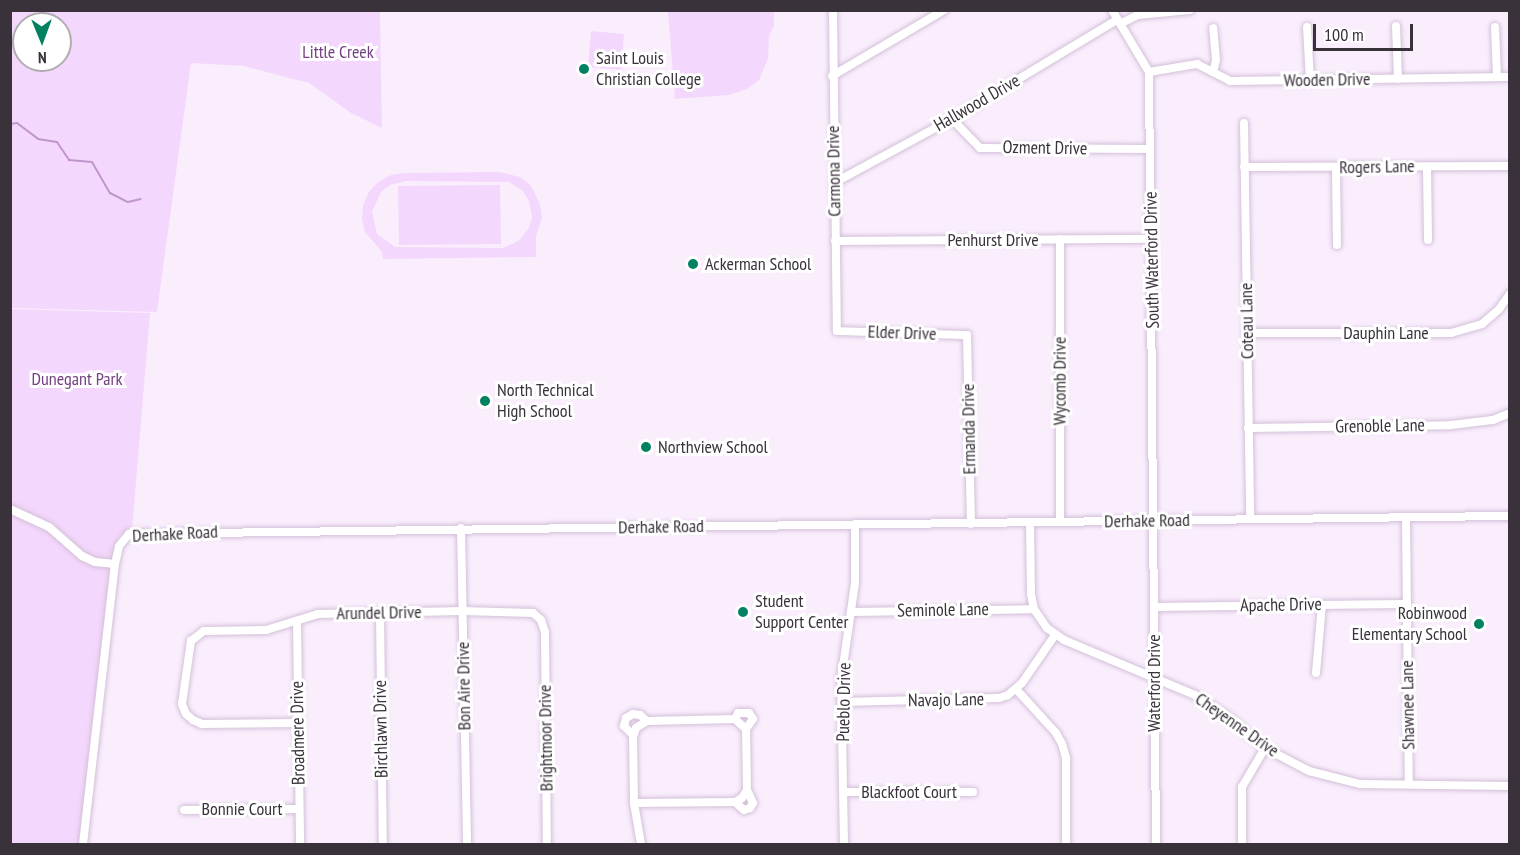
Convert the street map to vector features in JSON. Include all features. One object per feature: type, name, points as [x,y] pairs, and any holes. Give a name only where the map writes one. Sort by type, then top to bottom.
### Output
[{"type":"street","name":"Carmona Drive","points":[[833,10],[832,76],[837,331]]},
{"type":"street","points":[[832,76],[944,10]]},
{"type":"street","points":[[1112,10],[1149,72]]},
{"type":"street","name":"Hallwood Drive","points":[[834,183],[952,119],[1119,22],[1138,15],[1190,10]]},
{"type":"street","points":[[1396,26],[1398,79]]},
{"type":"street","points":[[1307,27],[1310,80]]},
{"type":"street","points":[[1495,27],[1497,77]]},
{"type":"street","points":[[1213,28],[1216,60],[1213,72]]},
{"type":"street","name":"Wooden Drive","points":[[1149,72],[1197,64],[1230,81],[1509,77]]},
{"type":"street","name":"South Waterford Drive","points":[[1149,72],[1155,520]]},
{"type":"street","name":"Ozment Drive","points":[[952,119],[980,148],[1150,149]]},
{"type":"street","name":"Coteau Lane","points":[[1244,123],[1250,518]]},
{"type":"street","points":[[1427,166],[1428,240]]},
{"type":"street","name":"Rogers Lane","points":[[1244,167],[1509,166]]},
{"type":"street","points":[[1336,168],[1337,245]]},
{"type":"street","name":"Wycomb Drive","points":[[1060,239],[1060,522]]},
{"type":"street","name":"Penhurst Drive","points":[[835,241],[1151,239]]},
{"type":"street","name":"Dauphin Lane","points":[[1247,333],[1451,333],[1482,324],[1499,309],[1509,294]]},
{"type":"street","name":"Elder Drive","points":[[837,331],[967,335]]},
{"type":"street","name":"Ermanda Drive","points":[[967,335],[971,524]]},
{"type":"street","name":"Grenoble Lane","points":[[1248,428],[1451,426],[1493,420],[1509,413]]},
{"type":"street","points":[[10,509],[49,527],[82,556],[95,562],[115,564]]},
{"type":"street","name":"Derhake Road","points":[[83,844],[115,564],[122,539],[129,534],[1509,516]]},
{"type":"street","name":"Shawnee Lane","points":[[1406,518],[1409,784]]},
{"type":"street","name":"Waterford Drive","points":[[1155,520],[1156,844]]},
{"type":"street","points":[[1030,523],[1031,594],[1034,609]]},
{"type":"street","name":"Pueblo Drive","points":[[844,844],[841,680],[855,583],[855,524]]},
{"type":"street","name":"Bon Aire Drive","points":[[461,528],[467,844]]},
{"type":"street","name":"Apache Drive","points":[[1154,608],[1407,604]]},
{"type":"street","points":[[1316,673],[1322,605]]},
{"type":"street","name":"Seminole Lane","points":[[852,612],[1034,609]]},
{"type":"street","name":"Cheyenne Drive","points":[[1034,609],[1047,628],[1055,635],[1195,695],[1231,719],[1264,748],[1320,774],[1360,784],[1509,786]]},
{"type":"street","name":"Arundel Drive","points":[[298,723],[202,724],[186,714],[182,704],[187,651],[191,641],[204,631],[266,630],[318,614],[464,611],[533,614],[541,620],[545,632]]},
{"type":"street","name":"Birchlawn Drive","points":[[380,613],[383,844]]},
{"type":"street","name":"Broadmere Drive","points":[[297,622],[300,844]]},
{"type":"street","name":"Brightmoor Drive","points":[[545,632],[547,844]]},
{"type":"street","points":[[1055,635],[1016,689],[1056,733],[1062,744],[1066,758],[1066,844]]},
{"type":"street","name":"Navajo Lane","points":[[843,702],[988,700],[1008,695],[1016,689]]},
{"type":"street","points":[[634,803],[735,802],[747,790],[746,729],[753,719],[749,713],[738,713],[735,719]]},
{"type":"street","points":[[635,731],[624,726],[626,718],[633,714],[640,715],[647,721]]},
{"type":"street","points":[[641,844],[634,803],[635,731],[647,721],[735,719],[746,729]]},
{"type":"street","points":[[1242,844],[1242,787],[1264,748]]},
{"type":"street","name":"Blackfoot Court","points":[[844,792],[974,792]]},
{"type":"street","name":"Bonnie Court","points":[[184,810],[299,809]]},
{"type":"green space","name":"Little Creek","points":[[11,10],[380,11],[382,128],[351,113],[309,83],[243,66],[191,63],[157,312],[11,308]]},
{"type":"green space","points":[[668,11],[774,11],[774,26],[769,36],[768,59],[759,80],[747,89],[729,95],[675,99]]},
{"type":"green space","points":[[591,31],[624,34],[621,70],[588,67]]},
{"type":"green space","points":[[499,172],[520,177],[531,186],[540,204],[542,218],[536,236],[536,257],[383,259],[382,252],[365,232],[362,219],[363,205],[369,192],[378,182],[391,175]],"holes":[[[406,181],[509,182],[523,191],[529,201],[532,217],[529,228],[518,241],[503,248],[395,247],[377,234],[372,212],[381,192],[390,185]]]},
{"type":"green space","points":[[500,185],[501,244],[399,245],[398,186]]},
{"type":"green space","name":"Dunegant Park","points":[[11,309],[150,313],[132,530],[121,534],[113,550],[80,844],[11,844]]},
{"type":"waterway","points":[[10,124],[17,123],[38,139],[57,142],[69,160],[92,162],[110,193],[128,202],[141,199]]},
{"type":"place","name":"Saint Louis Christian College","points":[[584,69]]},
{"type":"place","name":"Ackerman School","points":[[693,264]]},
{"type":"place","name":"North Technical High School","points":[[485,401]]},
{"type":"place","name":"Northview School","points":[[646,447]]},
{"type":"place","name":"Student Support Center","points":[[743,612]]},
{"type":"place","name":"Robinwood Elementary School","points":[[1479,624]]}]
